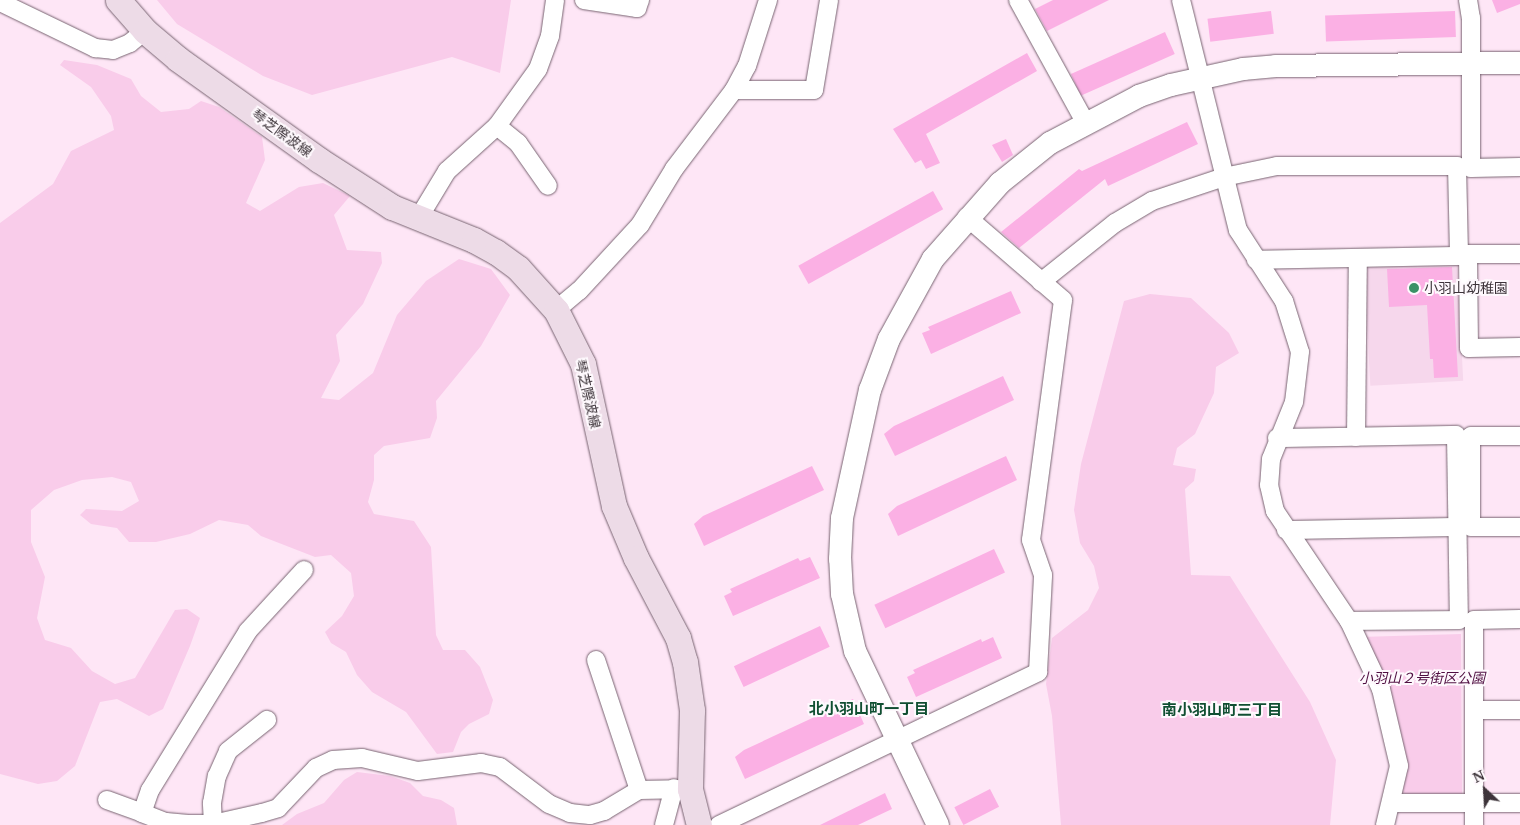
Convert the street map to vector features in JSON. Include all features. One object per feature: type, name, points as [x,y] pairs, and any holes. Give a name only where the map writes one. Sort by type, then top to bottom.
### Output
[{"type":"main road","name":"琴芝際波線","points":[[118,0],[145,31],[178,59],[319,160],[384,202],[418,219],[474,240],[496,252],[518,268],[556,310],[583,364],[614,506],[636,558],[678,638],[685,662],[692,710],[682,788],[699,825]]},
{"type":"street","points":[[418,219],[447,171],[497,126],[538,69],[550,36],[555,0]]},
{"type":"street","points":[[584,0],[637,8],[640,0]]},
{"type":"street","points":[[556,310],[579,291],[640,225],[674,169],[734,90],[747,66],[768,0]]},
{"type":"street","points":[[734,90],[814,90],[829,0]]},
{"type":"street","points":[[1018,0],[1085,122]]},
{"type":"street","points":[[1181,0],[1238,230],[1284,301],[1300,352],[1294,402],[1277,438],[1269,485],[1276,511],[1286,530],[1349,621],[1381,689],[1393,731],[1399,766],[1385,825]]},
{"type":"street","points":[[1468,0],[1471,18],[1469,64],[1471,168],[1520,167]]},
{"type":"street","points":[[0,2],[95,48],[114,50],[130,43],[145,31]]},
{"type":"street","points":[[938,825],[896,740],[847,626],[842,594],[842,518],[879,363],[908,301],[933,259],[966,218],[1000,183],[1050,142],[1085,122],[1139,96],[1201,77],[1276,66],[1520,63]]},
{"type":"street","points":[[497,126],[518,143],[548,186]]},
{"type":"street","points":[[1041,282],[1088,243],[1137,210],[1191,186],[1277,166],[1457,166],[1459,256],[1256,260]]},
{"type":"street","points":[[719,825],[1038,672],[1043,575],[1031,540],[1063,300],[966,218]]},
{"type":"street","points":[[1520,254],[1468,254],[1469,348],[1520,347]]},
{"type":"street","points":[[1356,437],[1358,258]]},
{"type":"street","points":[[1277,438],[1456,435],[1460,620],[1349,621]]},
{"type":"street","points":[[1520,436],[1471,436],[1471,527],[1520,527]]},
{"type":"street","points":[[1286,530],[1458,527]]},
{"type":"street","points":[[142,813],[150,790],[248,631],[304,570]]},
{"type":"street","points":[[1474,825],[1476,803],[1474,620],[1520,620]]},
{"type":"street","points":[[596,660],[639,790]]},
{"type":"street","points":[[1475,710],[1520,710]]},
{"type":"street","points":[[213,824],[212,803],[216,776],[228,751],[267,720]]},
{"type":"street","points":[[108,800],[166,822],[213,824],[278,808],[316,768],[333,760],[362,758],[418,771],[481,763],[500,767],[549,804],[570,813],[590,815],[604,811],[639,790],[682,788],[664,825]]},
{"type":"street","points":[[1391,803],[1520,803]]},
{"type":"shaded area","points":[[1457,262],[1463,381],[1370,386],[1364,267]]},
{"type":"green space","points":[[157,0],[511,0],[500,73],[452,57],[312,95],[263,76],[177,24]]},
{"type":"green space","points":[[64,60],[97,65],[131,79],[141,96],[161,112],[189,109],[201,101],[219,107],[262,137],[265,160],[246,203],[260,211],[299,187],[323,183],[350,196],[334,215],[347,250],[381,252],[382,263],[363,304],[336,335],[340,361],[321,398],[339,400],[373,373],[397,315],[426,281],[459,259],[491,269],[510,295],[481,346],[436,401],[437,418],[430,438],[384,446],[374,455],[374,480],[368,502],[374,514],[414,521],[431,547],[436,635],[443,650],[465,650],[480,667],[493,700],[489,714],[469,724],[461,732],[453,752],[437,754],[406,712],[372,692],[357,675],[346,652],[331,643],[325,632],[342,616],[354,596],[351,573],[331,555],[315,557],[261,536],[248,525],[219,520],[190,534],[156,542],[129,542],[117,528],[91,524],[80,515],[86,509],[122,511],[139,501],[131,482],[112,477],[82,480],[54,490],[31,510],[31,542],[45,577],[37,618],[45,640],[71,648],[92,671],[115,684],[135,678],[175,610],[187,609],[200,618],[190,646],[163,709],[149,716],[117,699],[100,702],[75,766],[57,781],[38,784],[0,774],[0,223],[53,184],[71,151],[114,130],[111,116],[91,87],[60,65]]},
{"type":"green space","points":[[1150,294],[1191,298],[1229,333],[1239,353],[1216,367],[1214,393],[1195,434],[1177,448],[1173,465],[1196,469],[1194,481],[1185,489],[1191,575],[1230,576],[1310,702],[1336,760],[1330,825],[1061,825],[1052,716],[1046,684],[1052,638],[1088,610],[1099,588],[1094,566],[1080,543],[1074,510],[1081,464],[1124,301]]},
{"type":"green space","name":"小羽山２号街区公園","points":[[1461,634],[1462,796],[1410,799],[1403,792],[1407,766],[1360,637]]},
{"type":"green space","points":[[357,772],[390,776],[410,783],[423,796],[441,800],[454,808],[457,825],[282,825],[297,814],[324,803],[344,780]]},
{"type":"building","points":[[1053,0],[1109,0],[1047,31],[1035,9]]},
{"type":"building","points":[[1492,0],[1520,0],[1520,4],[1497,13]]},
{"type":"building","points":[[1271,11],[1274,34],[1210,42],[1207,19]]},
{"type":"building","points":[[1455,11],[1456,37],[1326,42],[1325,16]]},
{"type":"building","points":[[1165,32],[1175,54],[1081,96],[1071,74]]},
{"type":"building","points":[[1027,53],[1037,71],[926,134],[940,163],[926,169],[921,160],[915,163],[893,129]]},
{"type":"building","points":[[1187,122],[1198,144],[1108,186],[1105,179],[1019,248],[1001,232],[1079,169],[1082,171]]},
{"type":"building","points":[[1006,139],[1013,155],[1002,162],[992,145]]},
{"type":"building","points":[[933,191],[943,209],[808,284],[798,266]]},
{"type":"building","points":[[1452,267],[1458,377],[1434,378],[1433,359],[1430,359],[1427,305],[1389,307],[1387,269]]},
{"type":"building","points":[[1011,291],[1021,313],[931,354],[922,333],[930,330],[928,327]]},
{"type":"building","points":[[1003,376],[1014,400],[895,456],[884,434],[894,426]]},
{"type":"building","points":[[1006,456],[1017,480],[898,536],[888,514],[897,506]]},
{"type":"building","points":[[812,466],[824,490],[704,546],[694,524],[703,516]]},
{"type":"building","points":[[994,549],[1005,573],[885,628],[874,605]]},
{"type":"building","points":[[810,557],[820,578],[733,616],[724,596],[732,592],[730,589],[798,558],[800,561]]},
{"type":"building","points":[[820,626],[830,647],[744,687],[734,666]]},
{"type":"building","points":[[993,637],[1002,658],[916,697],[907,677],[915,673],[913,670],[981,639],[982,642]]},
{"type":"building","points":[[853,699],[864,724],[745,779],[735,757],[744,750]]},
{"type":"building","points":[[990,789],[999,807],[963,825],[954,807]]},
{"type":"building","points":[[885,793],[892,809],[858,825],[820,825]]},
{"type":"place","name":"小羽山幼稚園","points":[[1414,288]]},
{"type":"district","name":"北小羽山町一丁目","points":[[869,709]]},
{"type":"district","name":"南小羽山町三丁目","points":[[1222,710]]}]
